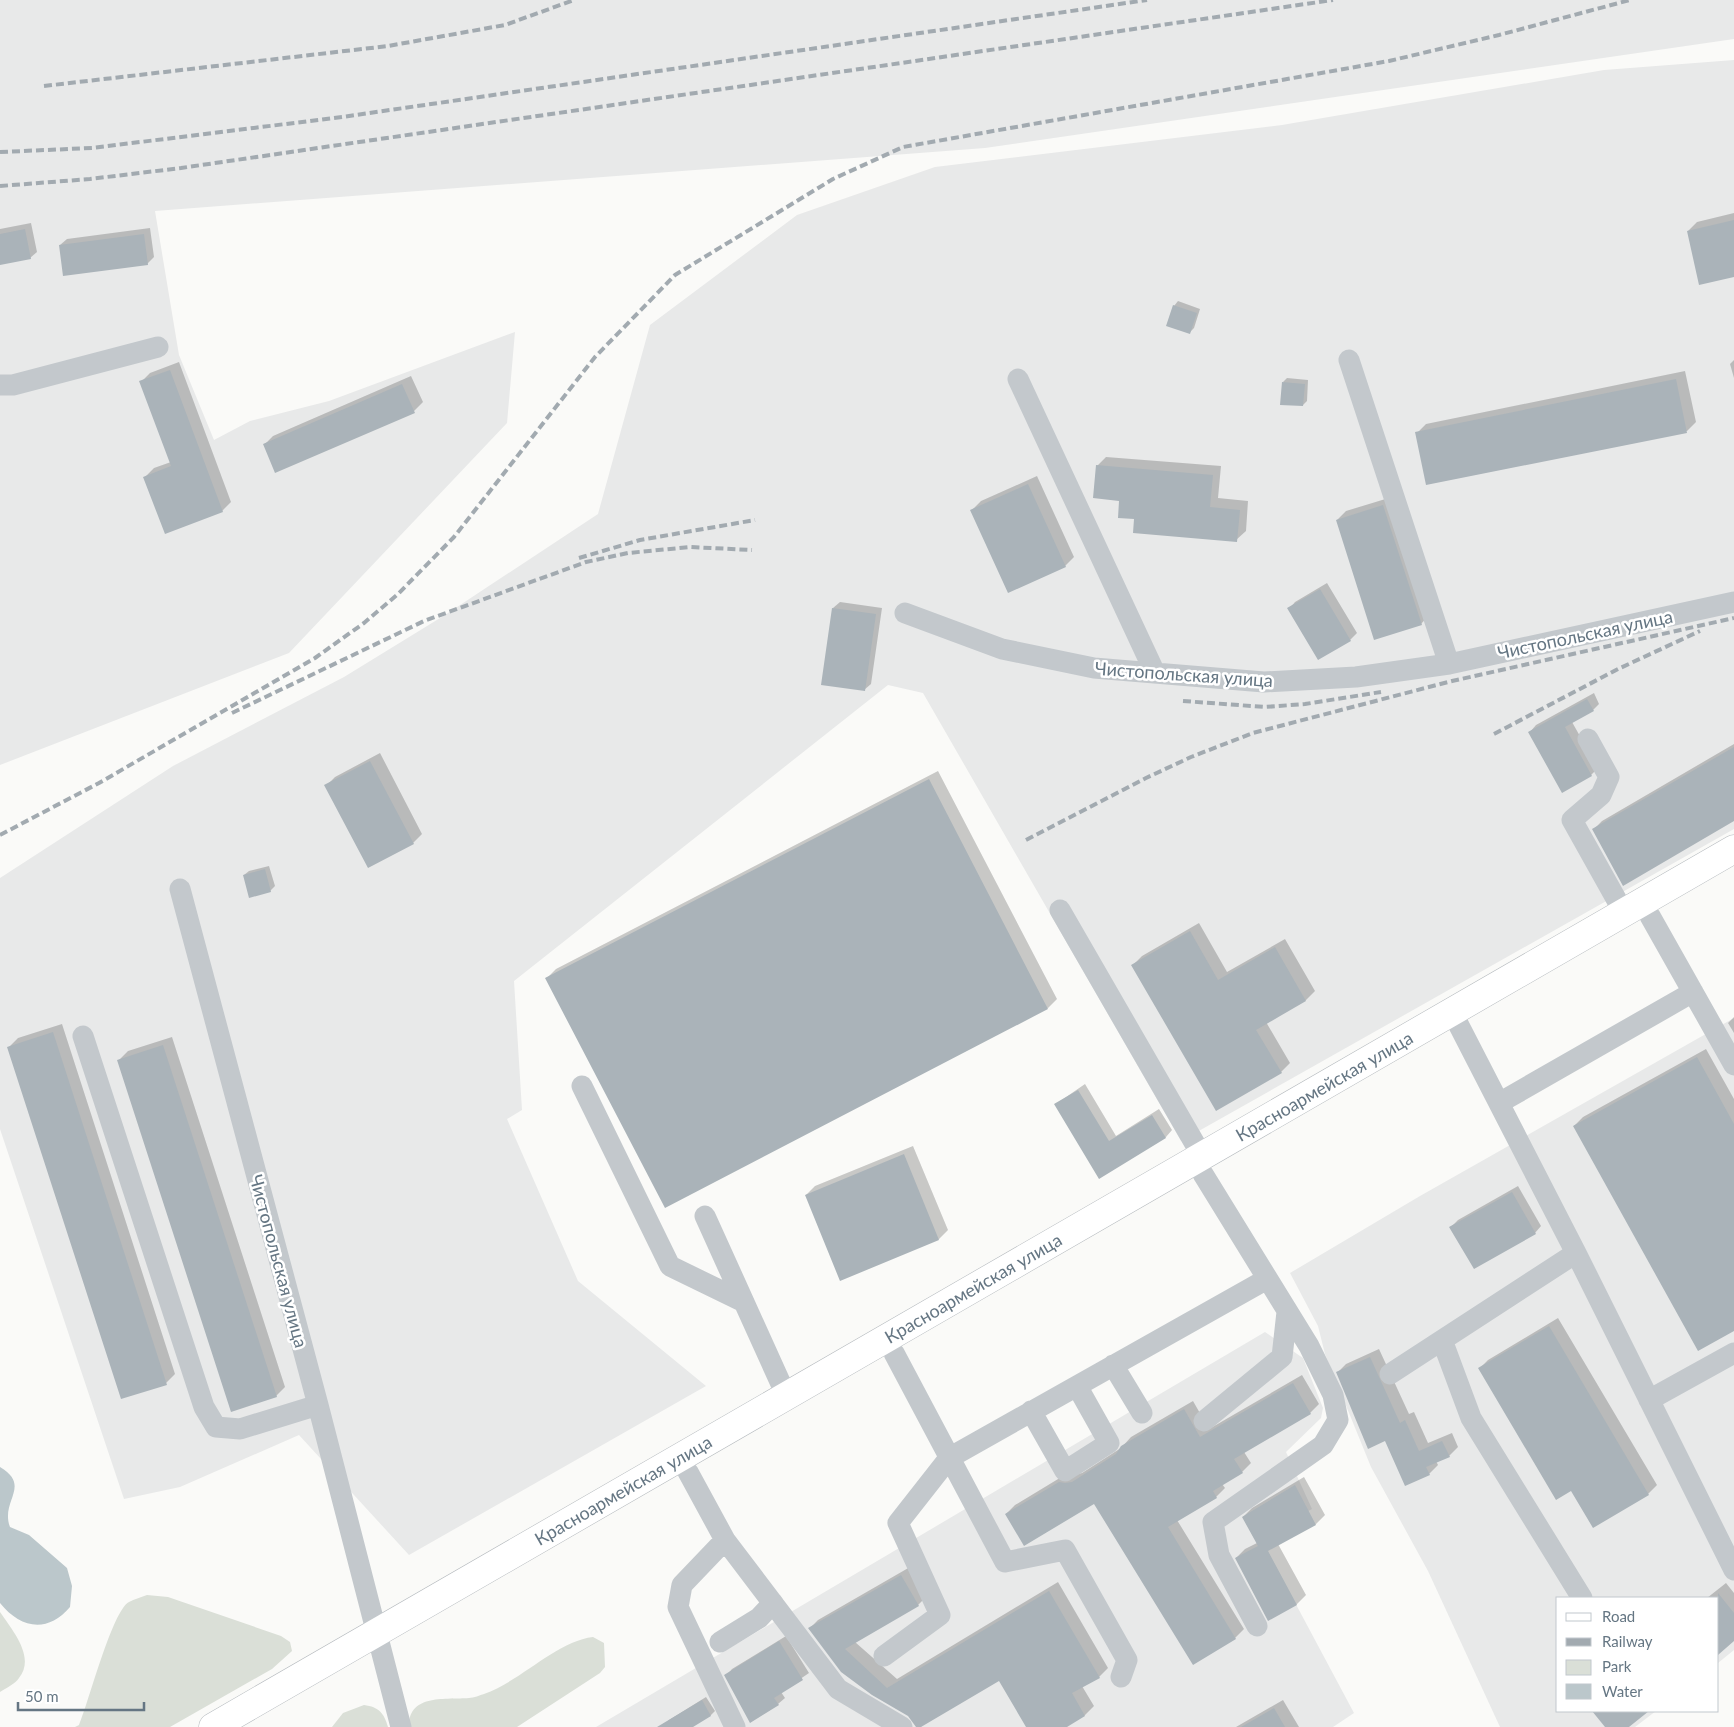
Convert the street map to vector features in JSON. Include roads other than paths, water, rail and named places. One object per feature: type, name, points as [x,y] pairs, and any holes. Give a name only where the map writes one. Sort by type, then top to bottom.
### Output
[{"type":"main road","name":"Красноармейская улица","points":[[246,1727],[378,1642],[786,1396],[1202,1165],[1456,1019],[1637,914],[1734,849]]},
{"type":"main road","name":"Красноармейская улица","points":[[1637,914],[1734,868]]},
{"type":"main road","name":"Красноармейская улица","points":[[213,1727],[378,1642],[688,1472],[894,1353],[1202,1165]]},
{"type":"street","points":[[0,385],[13,385],[158,347]]},
{"type":"street","points":[[1349,360],[1450,664]]},
{"type":"street","points":[[1018,379],[1155,673]]},
{"type":"street","name":"Чистопольская улица","points":[[905,613],[1002,649],[1094,668],[1264,682],[1356,677],[1450,664],[1734,602]]},
{"type":"street","points":[[1588,740],[1609,777],[1601,795],[1572,820],[1693,992],[1734,1065]]},
{"type":"street","name":"Чистопольская улица","points":[[180,889],[318,1405],[401,1727]]},
{"type":"street","points":[[1060,910],[1267,1279],[1309,1346],[1333,1395],[1338,1420],[1323,1444],[1213,1522],[1220,1555],[1257,1626]]},
{"type":"street","points":[[1499,1103],[1693,992]]},
{"type":"street","points":[[1456,1019],[1576,1253],[1734,1570]]},
{"type":"street","points":[[83,1036],[204,1407],[216,1427],[240,1429],[318,1405]]},
{"type":"street","points":[[582,1086],[670,1266],[744,1302]]},
{"type":"street","points":[[704,1216],[786,1396]]},
{"type":"street","points":[[1390,1374],[1576,1253]]},
{"type":"street","points":[[884,1656],[940,1615],[898,1524],[949,1458],[1267,1279]]},
{"type":"street","points":[[1204,1421],[1282,1357],[1287,1312]]},
{"type":"street","points":[[1442,1340],[1471,1418],[1581,1597]]},
{"type":"street","points":[[894,1353],[1005,1562],[1064,1550],[1128,1660],[1121,1676]]},
{"type":"street","points":[[1649,1400],[1734,1354]]},
{"type":"street","points":[[1113,1365],[1142,1413]]},
{"type":"street","points":[[1031,1412],[1065,1471],[1109,1443],[1077,1386]]},
{"type":"street","points":[[688,1472],[726,1540],[838,1689],[902,1727]]},
{"type":"street","points":[[726,1540],[682,1585],[678,1607],[735,1727]]},
{"type":"street","points":[[720,1642],[760,1618],[772,1603]]},
{"type":"water","points":[[0,1467],[9,1474],[14,1481],[15,1487],[9,1509],[10,1527],[29,1535],[67,1568],[72,1586],[70,1607],[61,1616],[43,1624],[34,1625],[16,1618],[0,1603]]},
{"type":"railway","points":[[44,86],[388,46],[505,25],[574,0]]},
{"type":"railway","points":[[0,152],[92,148],[342,117],[1147,0]]},
{"type":"railway","points":[[0,186],[90,179],[181,168],[1333,0]]},
{"type":"railway","points":[[0,835],[99,783],[315,658],[364,623],[398,594],[454,537],[595,357],[675,275],[833,179],[903,147],[1389,61],[1499,35],[1630,0]]},
{"type":"railway","points":[[579,558],[640,540],[755,520]]},
{"type":"railway","points":[[232,713],[424,621],[586,562],[628,553],[690,547],[752,550]]},
{"type":"railway","points":[[1026,840],[1146,778],[1191,757],[1253,733],[1452,681],[1734,618]]},
{"type":"railway","points":[[1494,734],[1618,669],[1700,631]]},
{"type":"railway","points":[[1183,701],[1265,707],[1305,704],[1381,692]]}]
